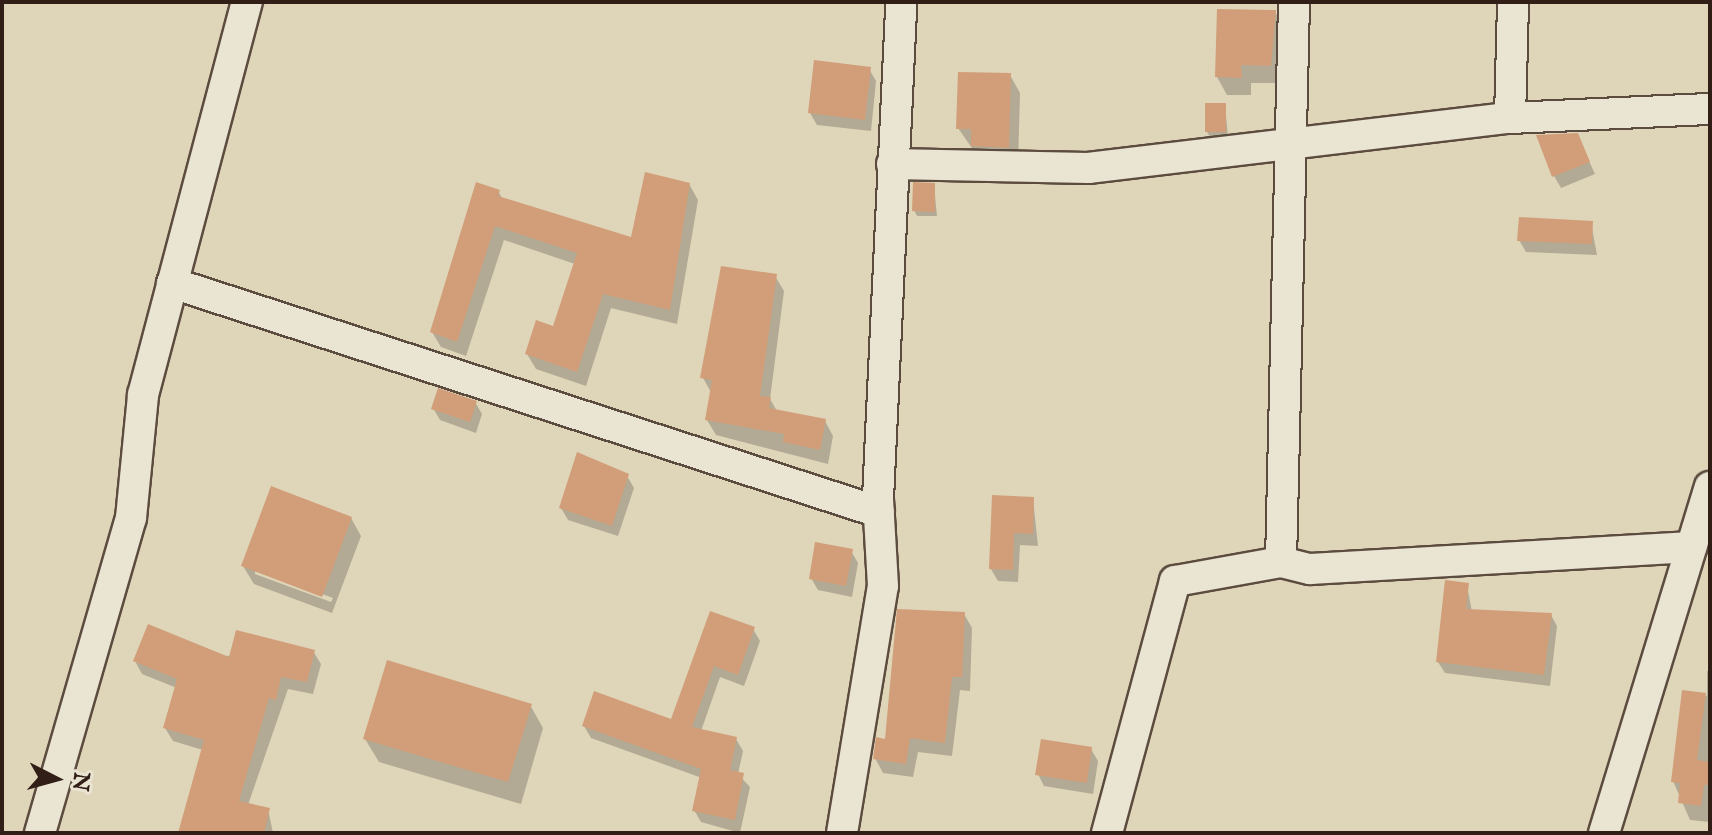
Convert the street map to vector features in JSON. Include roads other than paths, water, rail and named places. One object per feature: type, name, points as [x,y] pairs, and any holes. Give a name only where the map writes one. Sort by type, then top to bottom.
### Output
[{"type":"street","points":[[40,833],[131,518],[143,395],[247,2]]},
{"type":"street","points":[[842,833],[883,586],[879,512],[901,2]]},
{"type":"street","points":[[1281,562],[1294,2]]},
{"type":"street","points":[[1510,118],[1513,2]]},
{"type":"street","points":[[892,164],[1088,168],[1289,148],[1510,118],[1710,109]]},
{"type":"street","points":[[172,283],[879,512]]},
{"type":"street","points":[[1604,833],[1710,487]]},
{"type":"street","points":[[1107,833],[1175,581],[1281,562],[1310,569],[1691,547]]}]
